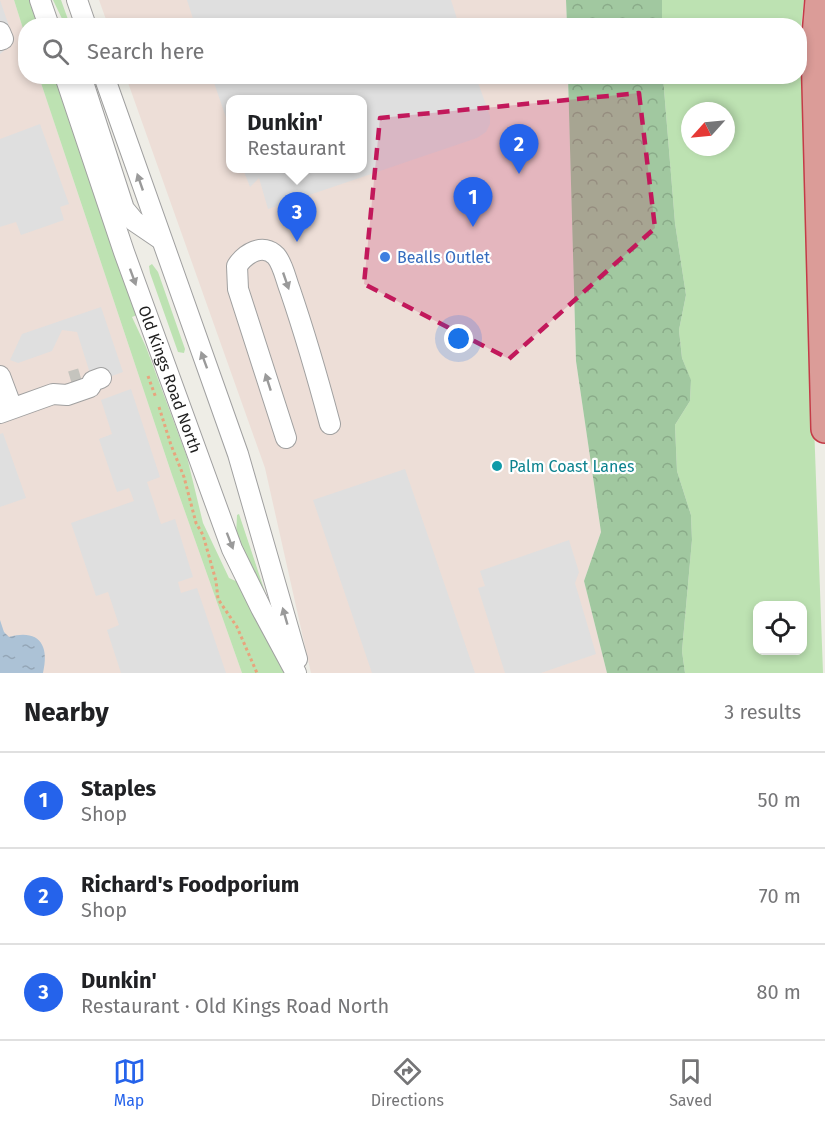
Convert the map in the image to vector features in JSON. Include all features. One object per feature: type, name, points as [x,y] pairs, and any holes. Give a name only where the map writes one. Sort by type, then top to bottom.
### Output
[{"type":"highway","points":[[819,0],[815,47],[825,429]]},
{"type":"street","points":[[40,0],[46,18]]},
{"type":"street","points":[[77,0],[83,18]]},
{"type":"street","points":[[0,32],[3,39],[0,40]]},
{"type":"street","name":"Old Kings Road North","points":[[68,84],[124,252],[232,549],[261,608],[298,673]]},
{"type":"street","points":[[84,84],[124,209],[134,221],[159,238]]},
{"type":"street","name":"Old Kings Road North","points":[[107,84],[159,238],[238,454],[298,673]]},
{"type":"street","points":[[286,438],[238,289],[237,266],[247,254],[254,251],[267,251],[275,255],[281,266],[330,423]]},
{"type":"street","points":[[0,376],[6,410],[53,394],[67,395],[90,387],[86,380]]},
{"type":"path","points":[[184,477],[196,523],[203,535],[214,572],[218,599],[237,627],[257,673]]},
{"type":"highlighted area","points":[[639,93],[655,228],[509,359],[364,284],[380,118]]},
{"type":"shaded area","points":[[0,0],[14,0],[20,18],[18,84],[41,84],[172,475],[242,673],[0,673]]},
{"type":"shaded area","points":[[0,0],[12,35],[8,47],[0,54]]},
{"type":"shaded area","points":[[99,0],[566,0],[567,18],[105,18]]},
{"type":"shaded area","points":[[187,0],[451,0],[457,18],[193,18]]},
{"type":"shaded area","points":[[128,84],[568,84],[576,361],[601,532],[584,581],[607,673],[311,673],[265,468]]},
{"type":"shaded area","points":[[214,84],[479,84],[490,116],[490,124],[486,132],[477,138],[268,209],[259,178],[250,187],[245,173],[367,173],[367,95],[226,95],[226,118]]},
{"type":"shaded area","points":[[40,124],[69,204],[60,207],[64,220],[21,235],[16,222],[0,227],[0,139]]},
{"type":"shaded area","points":[[101,307],[123,372],[93,383],[77,332],[62,330],[52,351],[18,363],[10,360],[22,334]]},
{"type":"shaded area","points":[[131,389],[160,477],[147,482],[161,524],[175,519],[193,577],[178,582],[181,593],[197,588],[226,673],[121,673],[107,630],[119,625],[108,592],[96,596],[71,523],[134,501],[129,488],[117,492],[99,439],[112,434],[101,400]]},
{"type":"shaded area","points":[[3,433],[26,498],[0,507],[0,434]]},
{"type":"shaded area","points":[[405,469],[475,673],[372,673],[313,500]]},
{"type":"shaded area","points":[[569,540],[579,572],[575,583],[596,654],[541,673],[505,673],[478,588],[485,586],[480,571]]},
{"type":"green space","points":[[14,0],[31,0],[37,18],[20,18]]},
{"type":"green space","points":[[53,0],[61,0],[67,18],[62,18]]},
{"type":"green space","points":[[566,0],[662,0],[662,18],[567,18]]},
{"type":"green space","points":[[662,0],[804,0],[802,18],[662,18]]},
{"type":"green space","points":[[41,84],[59,84],[137,315],[132,317],[146,347],[187,457],[203,523],[229,578],[240,583],[284,673],[242,673],[172,475]]},
{"type":"green space","points":[[568,84],[664,84],[675,223],[686,295],[679,330],[682,358],[691,380],[690,401],[675,425],[677,471],[691,515],[692,540],[682,651],[685,673],[607,673],[584,581],[601,532],[576,361]]},
{"type":"green space","points":[[664,84],[802,84],[823,673],[685,673],[682,651],[692,540],[691,515],[677,471],[675,425],[690,401],[691,381],[682,358],[679,330],[686,295],[675,223]]},
{"type":"green space","points":[[152,264],[158,272],[185,349],[184,353],[178,352],[150,273],[149,266]]},
{"type":"green space","points":[[239,514],[267,598],[236,537],[237,515]]},
{"type":"water","points":[[0,620],[4,632],[9,637],[28,635],[40,641],[45,654],[43,673],[0,673]]},
{"type":"tunnel","points":[[71,381],[81,378]]},
{"type":"place","name":"Richard's Foodporium","points":[[519,174]]},
{"type":"place","name":"Staples","points":[[473,227]]},
{"type":"place","name":"Dunkin'","points":[[297,242]]},
{"type":"place","name":"Bealls Outlet","points":[[385,257]]},
{"type":"place","name":"Palm Coast Lanes","points":[[497,466]]}]
